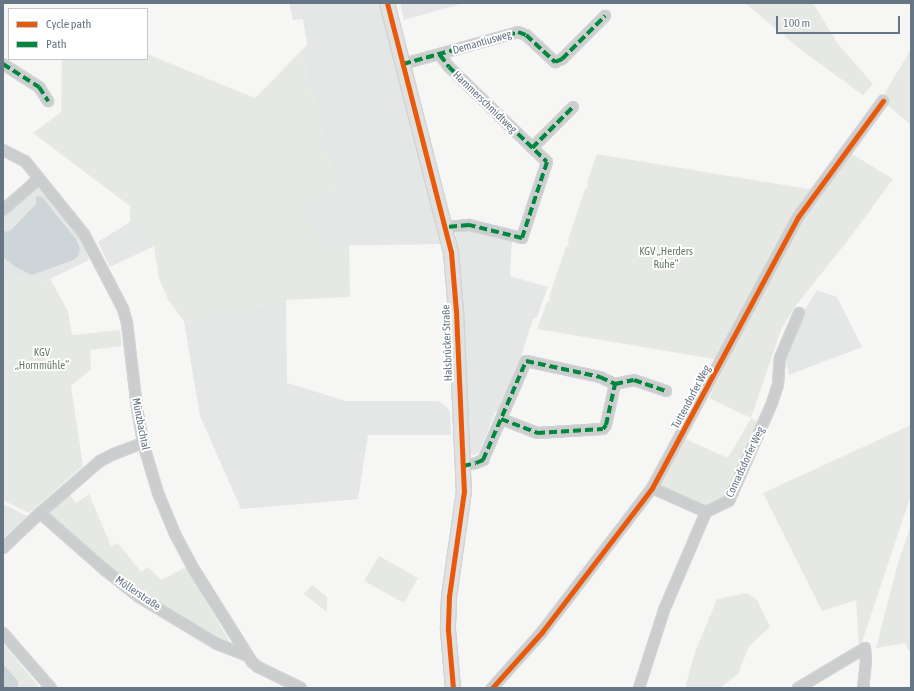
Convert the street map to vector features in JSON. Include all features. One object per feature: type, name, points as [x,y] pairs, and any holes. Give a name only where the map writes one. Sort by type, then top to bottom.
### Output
[{"type":"main road","name":"Halsbrücker Straße","points":[[387,3],[451,252],[456,311],[464,499],[448,608],[450,660],[453,688]]},
{"type":"street","name":"Demantiusweg","points":[[403,64],[440,55],[518,32],[526,35],[555,62],[562,59],[605,16]]},
{"type":"street","name":"Hammerschmidtweg","points":[[440,55],[449,67],[547,162],[522,238],[469,225],[446,228]]},
{"type":"street","points":[[3,64],[39,87],[48,101]]},
{"type":"street","name":"Tuttendorfer Weg","points":[[492,688],[542,632],[652,488],[798,217],[883,101]]},
{"type":"street","points":[[532,148],[573,107]]},
{"type":"street","name":"Münzbachtal","points":[[3,150],[25,161],[84,234],[123,309],[127,323],[137,414],[143,443],[158,493],[175,534],[193,568],[248,656],[258,667],[301,688]]},
{"type":"street","points":[[3,210],[32,185],[38,177]]},
{"type":"street","name":"Conradsdorfer Weg","points":[[706,512],[728,501],[772,403],[778,384],[780,358],[799,313]]},
{"type":"street","points":[[463,466],[484,460],[526,361],[600,377],[616,384],[634,380],[666,391]]},
{"type":"street","points":[[501,419],[537,432],[604,429],[616,384]]},
{"type":"street","points":[[3,548],[40,513],[100,461],[143,443]]},
{"type":"street","points":[[639,688],[664,610],[706,512],[652,488]]},
{"type":"street","name":"Möllerstraße","points":[[40,513],[105,570],[139,597],[217,644],[248,656]]},
{"type":"street","points":[[3,633],[52,688]]},
{"type":"street","points":[[798,688],[865,648],[866,661],[863,688]]},
{"type":"shaded area","points":[[289,3],[379,3],[443,244],[316,246],[303,197],[336,190],[301,51],[307,45],[303,19],[293,20]]},
{"type":"shaded area","points":[[400,3],[464,3],[404,20]]},
{"type":"shaded area","points":[[38,188],[83,241],[89,260],[50,279],[28,285],[22,276],[3,285],[3,215],[33,189]]},
{"type":"shaded area","points":[[36,196],[42,197],[76,239],[80,249],[78,256],[73,260],[32,275],[14,266],[3,257],[3,230],[7,232],[11,230],[36,204]]},
{"type":"shaded area","points":[[140,218],[154,246],[110,267],[98,242],[130,222]]},
{"type":"shaded area","points":[[460,228],[512,240],[510,276],[548,287],[537,317],[533,319],[516,372],[498,411],[495,412],[479,452],[474,455],[470,454],[468,451],[464,385],[466,350],[456,233]]},
{"type":"shaded area","points":[[817,290],[837,297],[862,347],[789,375],[785,355],[802,314]]},
{"type":"shaded area","points":[[286,300],[287,383],[346,401],[438,401],[446,406],[450,411],[451,435],[368,435],[358,499],[241,509],[200,416],[184,321]]},
{"type":"shaded area","points":[[3,504],[27,516],[3,538]]},
{"type":"shaded area","points":[[3,664],[18,681],[18,688],[3,688]]},
{"type":"green space","points":[[745,3],[813,3],[838,44],[873,84],[863,95],[805,53]]},
{"type":"green space","points":[[911,49],[911,125],[883,101],[886,91]]},
{"type":"green space","points":[[301,51],[336,190],[304,198],[316,246],[349,245],[350,297],[286,300],[184,321],[168,300],[159,278],[154,246],[140,219],[130,222],[130,206],[33,133],[61,112],[62,60],[148,60],[148,54],[255,98]]},
{"type":"green space","points":[[847,151],[893,179],[852,235],[794,308],[781,330],[751,418],[709,398],[787,242]]},
{"type":"green space","name":"KGV „Herders Ruhe“","points":[[597,154],[814,190],[784,241],[762,273],[720,360],[537,329],[547,302],[550,301],[549,298],[552,288],[566,247],[569,244],[568,240],[585,189],[588,187],[587,182]]},
{"type":"green space","name":"KGV „Hornmühle“","points":[[22,276],[28,285],[50,279],[68,311],[72,335],[120,330],[122,346],[90,350],[91,369],[71,386],[83,466],[29,513],[3,500],[3,285]]},
{"type":"green space","points":[[751,418],[763,424],[729,501],[706,512],[652,488],[681,437],[728,458]]},
{"type":"green space","points":[[911,425],[911,495],[859,651],[856,600],[822,611],[763,493]]},
{"type":"green space","points":[[69,493],[76,503],[89,494],[111,546],[118,543],[141,572],[148,567],[161,580],[186,567],[231,644],[229,647],[136,590],[46,514]]},
{"type":"green space","points":[[911,525],[911,650],[908,651],[906,643],[876,648],[897,566]]},
{"type":"green space","points":[[379,556],[418,578],[404,603],[364,581]]},
{"type":"green space","points":[[312,585],[327,597],[327,612],[304,594]]},
{"type":"green space","points":[[747,593],[757,600],[770,627],[749,646],[738,674],[720,688],[685,688],[695,652],[717,599]]},
{"type":"green space","points":[[3,644],[39,688],[18,688],[18,681],[3,664]]},
{"type":"marked path","points":[[403,64],[518,32],[526,35],[555,62],[562,59],[605,16]]},
{"type":"marked path","points":[[440,55],[449,67],[547,162],[522,238],[469,225],[446,227]]},
{"type":"marked path","points":[[3,64],[39,87],[48,101]]},
{"type":"marked path","points":[[532,148],[573,107]]},
{"type":"marked path","points":[[463,466],[483,460],[526,361],[600,377],[615,384],[634,380],[666,391]]},
{"type":"marked path","points":[[501,419],[537,433],[603,429],[606,425],[615,384]]},
{"type":"cycle path","points":[[387,3],[451,252],[456,311],[464,491],[449,596],[448,630],[453,688]]},
{"type":"cycle path","points":[[492,688],[542,632],[652,488],[798,217],[883,101]]}]
